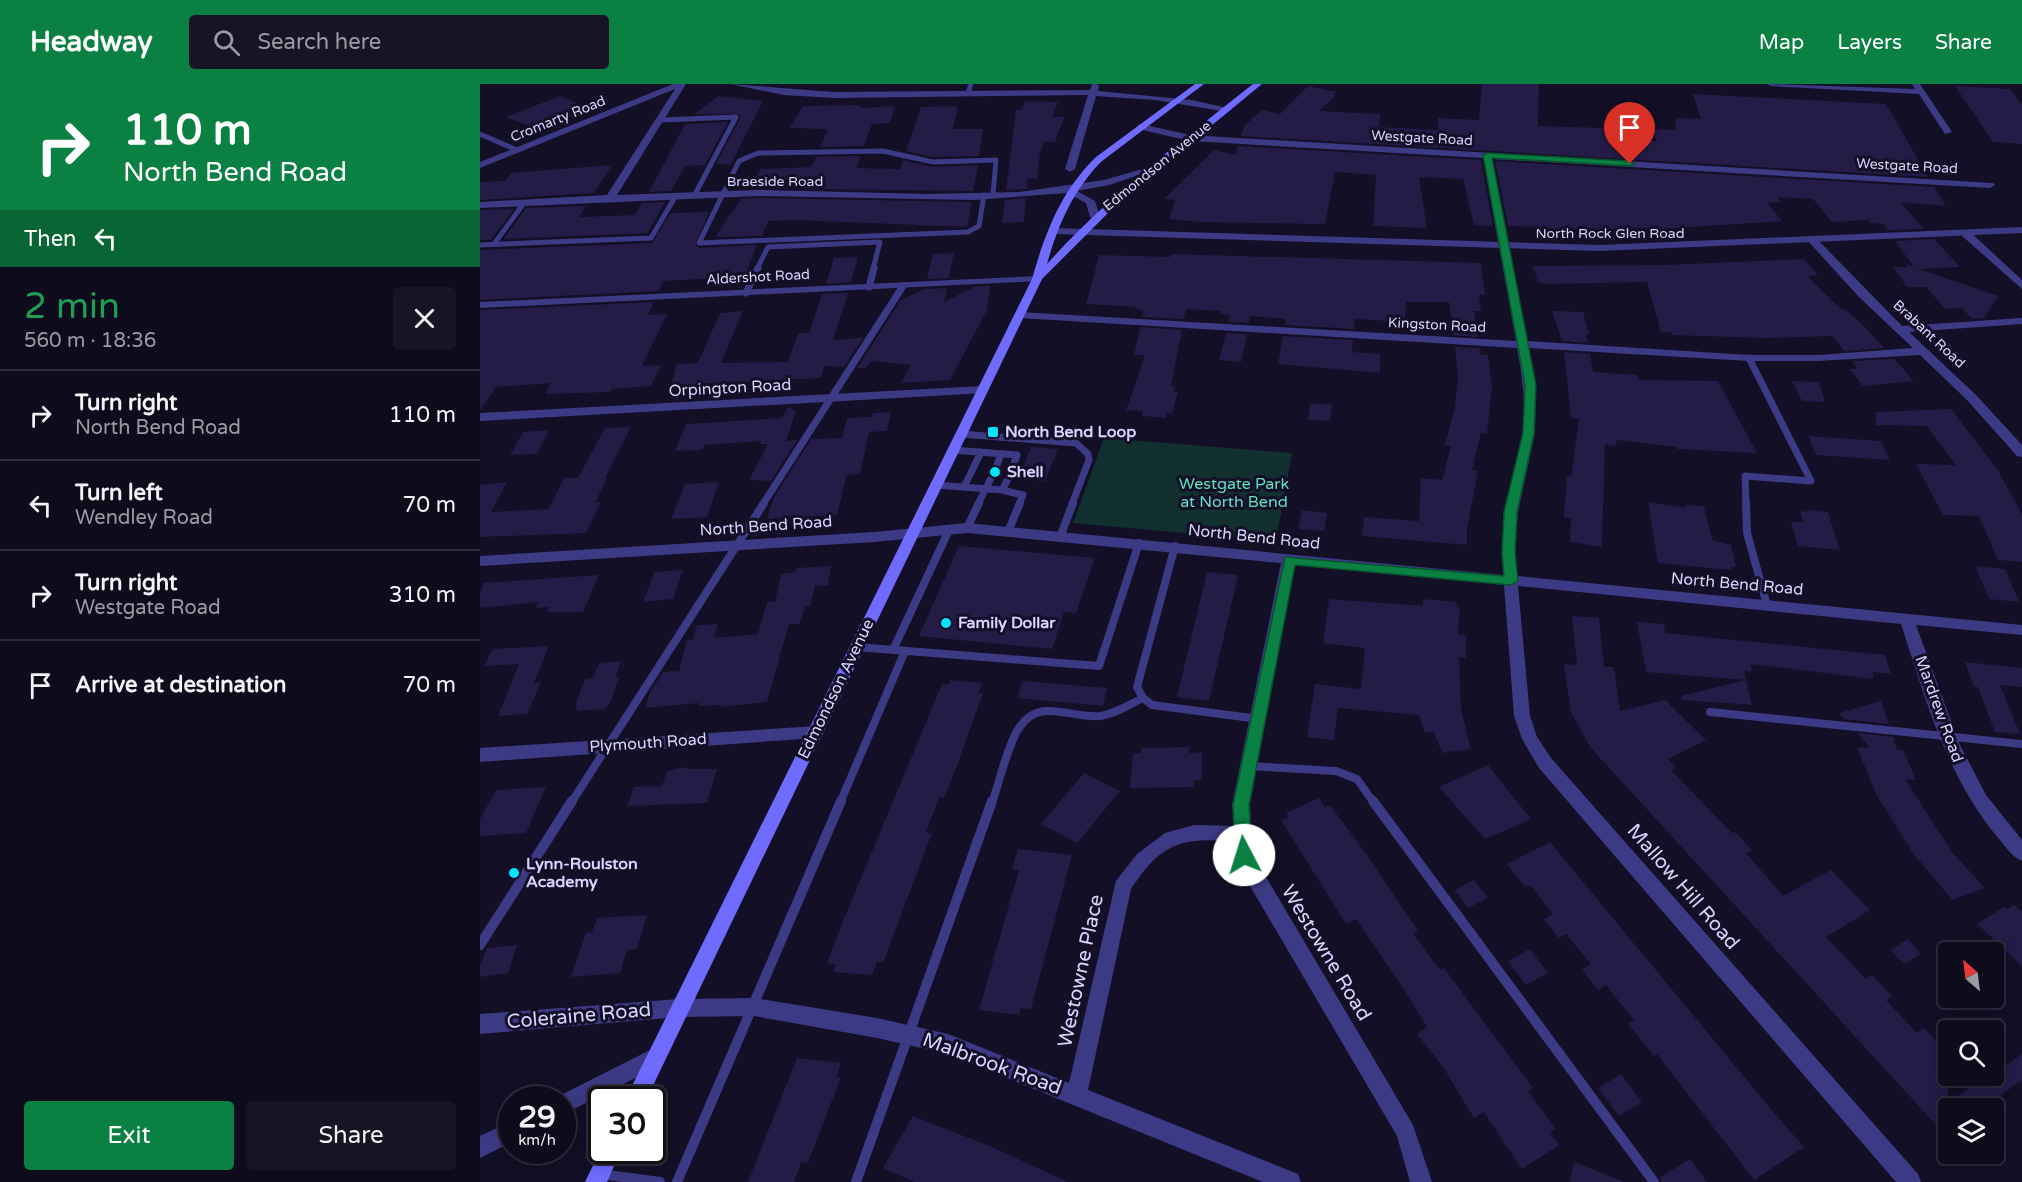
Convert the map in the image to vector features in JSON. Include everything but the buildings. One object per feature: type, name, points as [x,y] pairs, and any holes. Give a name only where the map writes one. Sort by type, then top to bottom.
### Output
[{"type":"main road","name":"Edmondson Avenue","points":[[642,1086],[1020,315],[1037,279],[1044,253],[1070,191],[1086,170],[1200,84]]},
{"type":"main road","name":"Edmondson Avenue","points":[[1037,279],[1078,233],[1146,171],[1258,84]]},
{"type":"main road","points":[[598,1178],[604,1164]]},
{"type":"street","points":[[609,199],[661,120],[681,84]]},
{"type":"street","name":"Cromarty Road","points":[[480,165],[681,84]]},
{"type":"street","points":[[735,84],[767,91],[820,95],[969,88],[1094,88],[1180,99],[1227,109]]},
{"type":"street","points":[[1771,84],[1919,88],[1948,132]]},
{"type":"street","points":[[1070,169],[1094,88]]},
{"type":"street","name":"Westgate Road","points":[[1141,127],[1190,138],[1990,185]]},
{"type":"street","name":"Mallow Hill Road","points":[[1487,155],[1523,345],[1531,406],[1528,433],[1510,512],[1508,553],[1522,716],[1530,739],[1545,763],[1910,1182]]},
{"type":"street","name":"Braeside Road","points":[[480,204],[724,194],[989,195],[1070,191],[1104,185],[1146,171]]},
{"type":"street","points":[[1070,191],[1090,201],[1095,217]]},
{"type":"street","name":"North Rock Glen Road","points":[[1054,231],[1504,246],[1661,247],[2022,230]]},
{"type":"street","points":[[1965,233],[2022,286]]},
{"type":"street","name":"Brabant Road","points":[[1812,240],[1854,287],[1971,394],[2022,453]]},
{"type":"street","name":"Aldershot Road","points":[[480,305],[1037,279]]},
{"type":"street","name":"Kingston Road","points":[[1020,315],[1749,358],[1818,358],[1924,351]]},
{"type":"street","points":[[1902,329],[2022,321]]},
{"type":"street","name":"Orpington Road","points":[[480,417],[982,390]]},
{"type":"street","name":"North Bend Road","points":[[480,561],[737,546],[967,528],[1175,546],[1289,560],[2022,630]]},
{"type":"street","name":"Westowne Road","points":[[1289,560],[1241,805],[1244,855],[1256,880],[1406,1132],[1421,1182]]},
{"type":"street","name":"Mardrew Road","points":[[1907,619],[1946,735],[1960,767],[1984,806],[2022,853]]},
{"type":"street","name":"Plymouth Road","points":[[480,755],[816,732]]},
{"type":"street","name":"Westowne Place","points":[[1077,1095],[1122,887],[1135,867],[1150,852],[1173,839],[1192,832],[1241,834]]},
{"type":"street","name":"Malbrook Road","points":[[679,1008],[754,1007],[948,1044],[1290,1182]]},
{"type":"street","name":"Coleraine Road","points":[[480,1024],[679,1008]]},
{"type":"street","points":[[576,1098],[656,1057]]},
{"type":"street","points":[[480,1147],[498,1138]]},
{"type":"lane","points":[[661,120],[736,117],[694,196]]},
{"type":"lane","points":[[480,134],[517,150]]},
{"type":"lane","points":[[883,151],[933,162],[996,160],[989,195],[978,226],[968,232],[699,243],[724,194],[739,161],[749,155],[883,151]]},
{"type":"lane","points":[[480,245],[651,238],[675,196]]},
{"type":"lane","points":[[494,244],[524,203]]},
{"type":"lane","points":[[746,293],[768,247],[880,242],[869,287]]},
{"type":"lane","points":[[480,945],[903,286]]},
{"type":"lane","points":[[1749,358],[1811,481],[1745,476],[1747,533],[1767,605]]},
{"type":"lane","points":[[961,434],[1064,441],[1082,447],[1088,454],[1089,460],[1060,537]]},
{"type":"lane","points":[[953,450],[1017,455],[1013,466]]},
{"type":"lane","points":[[964,487],[981,452]]},
{"type":"lane","points":[[997,465],[1000,454]]},
{"type":"lane","points":[[967,528],[990,480]]},
{"type":"lane","points":[[1002,490],[1007,481]]},
{"type":"lane","points":[[936,485],[1002,490],[1023,495],[1008,532]]},
{"type":"lane","points":[[893,650],[949,530]]},
{"type":"lane","points":[[857,647],[1099,666],[1139,543]]},
{"type":"lane","points":[[1175,546],[1137,687],[1143,698],[1152,705],[1259,719]]},
{"type":"lane","points":[[677,1182],[905,651]]},
{"type":"lane","points":[[856,1182],[1018,729],[1031,714],[1041,710],[1100,716],[1143,698]]},
{"type":"lane","points":[[1710,712],[2022,744]]},
{"type":"lane","points":[[1249,766],[1336,771],[1357,779],[1654,1182]]},
{"type":"lane","points":[[598,1178],[660,1182]]},
{"type":"green space","name":"Westgate Park at North Bend","points":[[1104,438],[1292,453],[1276,541],[1073,523]]},
{"type":"place","name":"North Bend Loop","points":[[993,432]]},
{"type":"place","name":"Shell","points":[[995,472]]},
{"type":"place","name":"Family Dollar","points":[[946,623]]},
{"type":"place","name":"Lynn-Roulston Academy","points":[[514,873]]},
{"type":"route","points":[[1244,855],[1241,805],[1289,560],[1511,581],[1508,553],[1510,512],[1528,433],[1531,406],[1530,385],[1487,155],[1630,164]]}]
